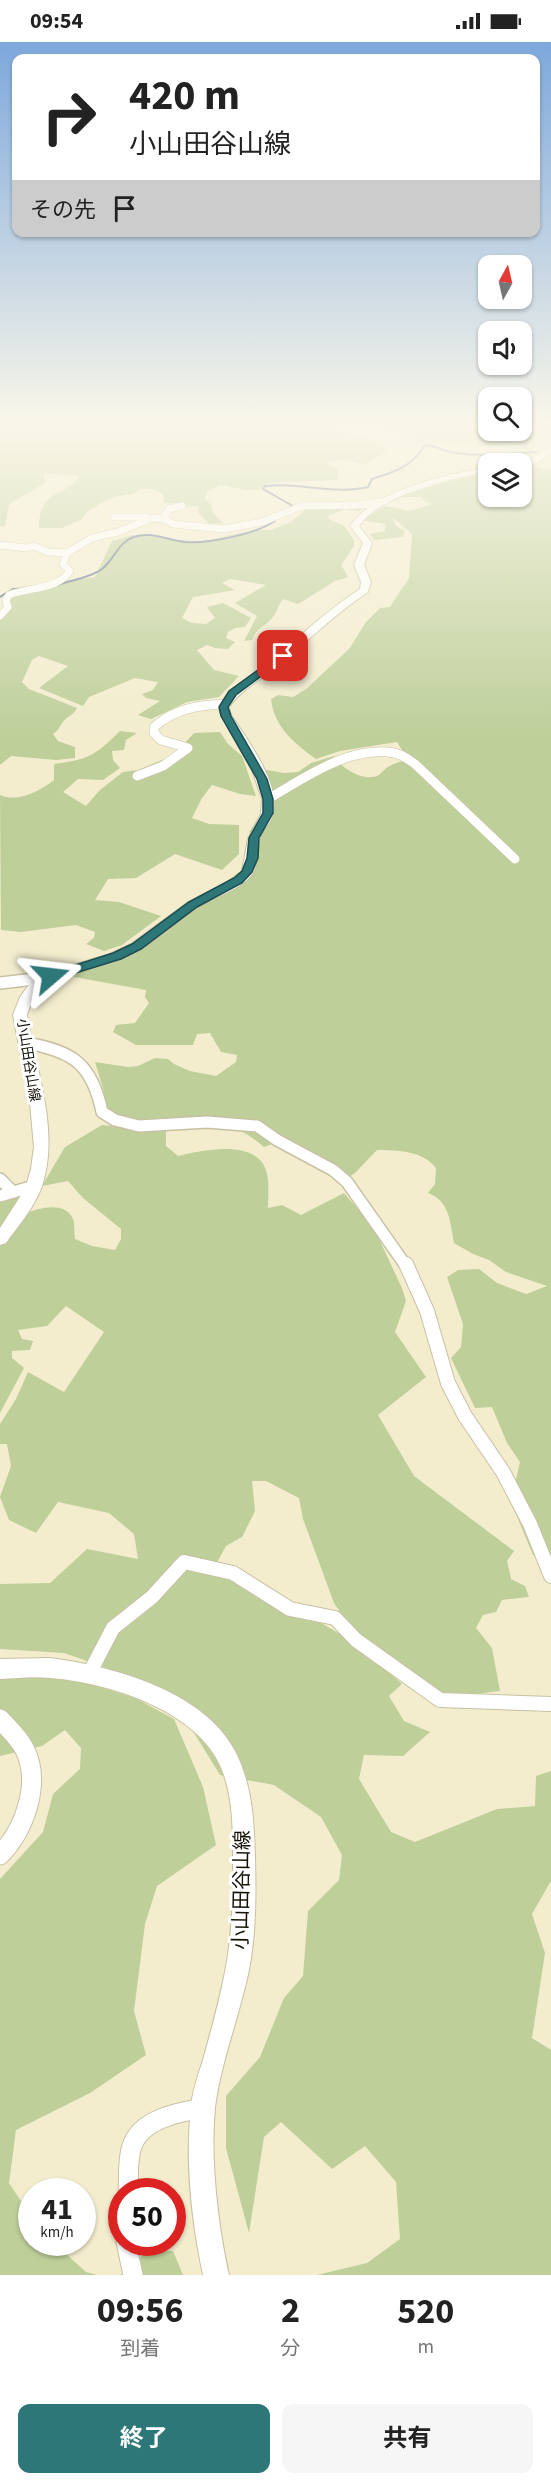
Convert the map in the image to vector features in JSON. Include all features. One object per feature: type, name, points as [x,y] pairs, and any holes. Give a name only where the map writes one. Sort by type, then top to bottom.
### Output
[{"type":"main road","points":[[268,799],[258,770],[226,716],[225,704],[233,693],[268,668],[337,608],[364,590],[366,582],[359,565],[368,543],[355,528]]},
{"type":"main road","name":"小山田谷山線","points":[[0,1239],[19,1215],[34,1186],[42,1145],[20,1015],[24,1001],[36,986],[51,976],[117,956],[136,947],[193,905],[243,877],[252,858],[254,838],[268,813],[268,799]]},
{"type":"main road","name":"小山田谷山線","points":[[0,1669],[51,1668],[125,1683],[177,1708],[206,1729],[228,1756],[240,1794],[243,1822],[244,1891],[242,1948],[203,2108],[203,2194],[207,2233],[216,2275]]},
{"type":"street","points":[[0,616],[8,607],[6,600],[9,595],[56,583],[68,576],[70,571],[63,564],[67,553],[92,538],[126,528]]},
{"type":"street","points":[[0,546],[21,548],[33,546],[49,552],[67,553]]},
{"type":"street","points":[[14,556],[21,548]]},
{"type":"street","points":[[137,776],[163,766],[188,748],[160,740],[154,733],[154,727],[163,718],[196,706],[225,704]]},
{"type":"street","points":[[268,799],[313,772],[347,759],[376,751],[397,753],[415,764],[515,859]]},
{"type":"street","points":[[0,983],[51,976]]},
{"type":"street","points":[[26,1042],[72,1056],[92,1073],[99,1089],[102,1112],[115,1120],[139,1126],[207,1122],[257,1126],[333,1170],[347,1182],[404,1261],[427,1311],[448,1383],[465,1416],[503,1472],[530,1524],[551,1576]]},
{"type":"street","points":[[0,1179],[13,1192]]},
{"type":"street","points":[[0,1196],[34,1186]]},
{"type":"street","points":[[89,1674],[113,1628],[152,1597],[184,1562],[232,1573],[290,1609],[335,1618],[356,1640],[440,1700],[551,1704]]},
{"type":"street","points":[[0,1719],[24,1747],[32,1767],[26,1809],[16,1833],[0,1855]]},
{"type":"street","points":[[129,2178],[132,2143],[140,2131],[179,2112],[203,2108]]},
{"type":"street","points":[[129,2256],[133,2275]]},
{"type":"green space","points":[[346,528],[354,540],[354,546],[341,565],[348,577],[335,581],[298,604],[283,599],[273,617],[258,629],[252,640],[244,641],[257,616],[235,603],[266,585],[230,579],[222,583],[235,590],[193,597],[182,618],[192,623],[206,624],[215,618],[207,607],[223,603],[251,618],[245,627],[235,628],[228,632],[226,638],[235,642],[228,649],[207,645],[197,650],[214,670],[239,676],[219,697],[187,702],[151,719],[138,715],[160,701],[146,698],[142,694],[153,690],[158,682],[135,678],[89,697],[83,706],[39,688],[68,666],[39,656],[32,660],[22,682],[29,689],[77,708],[53,734],[58,741],[75,747],[75,758],[56,760],[11,756],[0,765],[0,615],[3,612],[7,594],[14,588],[95,577],[112,541],[133,535],[199,542],[255,530]]},
{"type":"green space","points":[[385,528],[400,528],[405,531],[403,537],[374,540],[370,534],[385,531]]},
{"type":"green space","points":[[405,528],[551,528],[551,1567],[533,1555],[511,1502],[520,1462],[507,1443],[492,1407],[475,1408],[451,1358],[461,1347],[463,1324],[447,1277],[458,1270],[479,1269],[497,1283],[526,1294],[547,1286],[506,1272],[489,1260],[454,1243],[445,1207],[441,1201],[428,1193],[435,1184],[436,1168],[431,1162],[417,1155],[401,1151],[377,1150],[355,1173],[339,1183],[308,1151],[285,1139],[264,1147],[247,1134],[232,1128],[212,1125],[148,1123],[118,1115],[104,1108],[104,1092],[95,1062],[128,1067],[138,1066],[155,1058],[168,1059],[190,1071],[216,1076],[236,1062],[237,1055],[221,1052],[210,1033],[197,1034],[193,1045],[136,1045],[113,1032],[116,1025],[135,1023],[149,1003],[145,997],[146,990],[63,975],[130,947],[243,881],[250,831],[265,807],[261,769],[284,773],[298,772],[311,763],[334,756],[337,761],[354,773],[373,777],[407,758],[397,742],[340,751],[316,759],[286,734],[276,718],[271,699],[278,695],[293,697],[306,689],[349,649],[366,622],[380,608],[390,607],[409,578],[412,534]]},
{"type":"green space","points":[[120,731],[137,733],[126,740],[124,750],[112,751],[113,760],[120,768],[103,780],[78,779],[63,792],[86,806],[100,790],[123,772],[138,770],[174,755],[194,733],[220,732],[228,744],[242,756],[256,796],[240,794],[212,785],[202,798],[192,818],[209,824],[239,825],[239,854],[222,870],[175,854],[136,878],[108,879],[95,900],[119,902],[161,916],[122,945],[104,951],[86,944],[94,938],[95,932],[76,925],[21,932],[1,930],[0,795],[14,798],[36,792],[54,780],[54,764],[91,755]]},
{"type":"green space","points":[[102,1125],[166,1131],[166,1146],[178,1156],[221,1149],[244,1151],[253,1155],[261,1161],[266,1171],[268,1208],[282,1205],[301,1215],[344,1193],[379,1239],[402,1288],[406,1301],[395,1332],[426,1377],[378,1415],[414,1476],[514,1551],[507,1561],[511,1579],[525,1586],[529,1597],[502,1600],[496,1612],[483,1615],[476,1628],[492,1648],[500,1691],[459,1696],[425,1690],[355,1634],[334,1603],[303,1519],[299,1498],[266,1481],[252,1481],[255,1511],[242,1537],[226,1546],[215,1566],[256,1597],[318,1621],[358,1645],[402,1684],[389,1696],[404,1721],[430,1732],[403,1756],[364,1755],[359,1779],[391,1832],[415,1842],[497,1809],[535,1806],[536,1776],[551,1771],[551,1881],[532,1914],[545,1953],[532,2038],[551,2050],[551,2275],[317,2275],[367,2263],[400,2239],[396,2182],[365,2146],[332,2169],[281,2122],[264,2137],[249,2233],[226,2148],[226,2096],[260,2057],[284,1998],[303,1976],[308,1911],[339,1880],[342,1855],[321,1817],[274,1785],[220,1775],[172,1697],[153,1684],[64,1653],[0,1649],[0,1584],[50,1583],[87,1549],[138,1559],[134,1534],[109,1513],[58,1502],[36,1533],[9,1520],[0,1497],[11,1466],[7,1444],[0,1444],[0,1424],[16,1399],[28,1372],[64,1392],[104,1332],[66,1306],[47,1326],[18,1330],[22,1339],[33,1341],[30,1350],[12,1351],[12,1358],[24,1368],[0,1413],[0,1192],[22,1186],[25,1213],[51,1207],[64,1209],[73,1219],[75,1239],[92,1246],[115,1250],[121,1239],[121,1229],[83,1198],[68,1181],[42,1186],[65,1147]]},
{"type":"green space","points":[[0,1677],[45,1677],[88,1683],[135,1698],[174,1719],[203,1787],[216,1845],[157,1886],[145,1924],[134,2011],[146,2055],[90,2093],[16,2130],[9,2183],[18,2196],[18,2256],[68,2256],[86,2272],[97,2275],[0,2275],[0,1879],[43,1832],[53,1794],[80,1769],[81,1748],[65,1730],[42,1746],[0,1756]]},
{"type":"green space","points":[[142,2256],[175,2256],[183,2275],[120,2275]]},
{"type":"waterway","points":[[58,585],[86,577],[102,569],[124,543],[140,535],[195,542],[232,537],[261,528]]},
{"type":"waterway","points":[[0,597],[13,589],[21,589]]},
{"type":"route","points":[[51,976],[117,956],[136,947],[206,896],[238,880],[247,872],[254,851],[254,838],[268,813],[269,806],[258,770],[226,716],[224,707],[226,701],[237,689],[283,656]]}]
